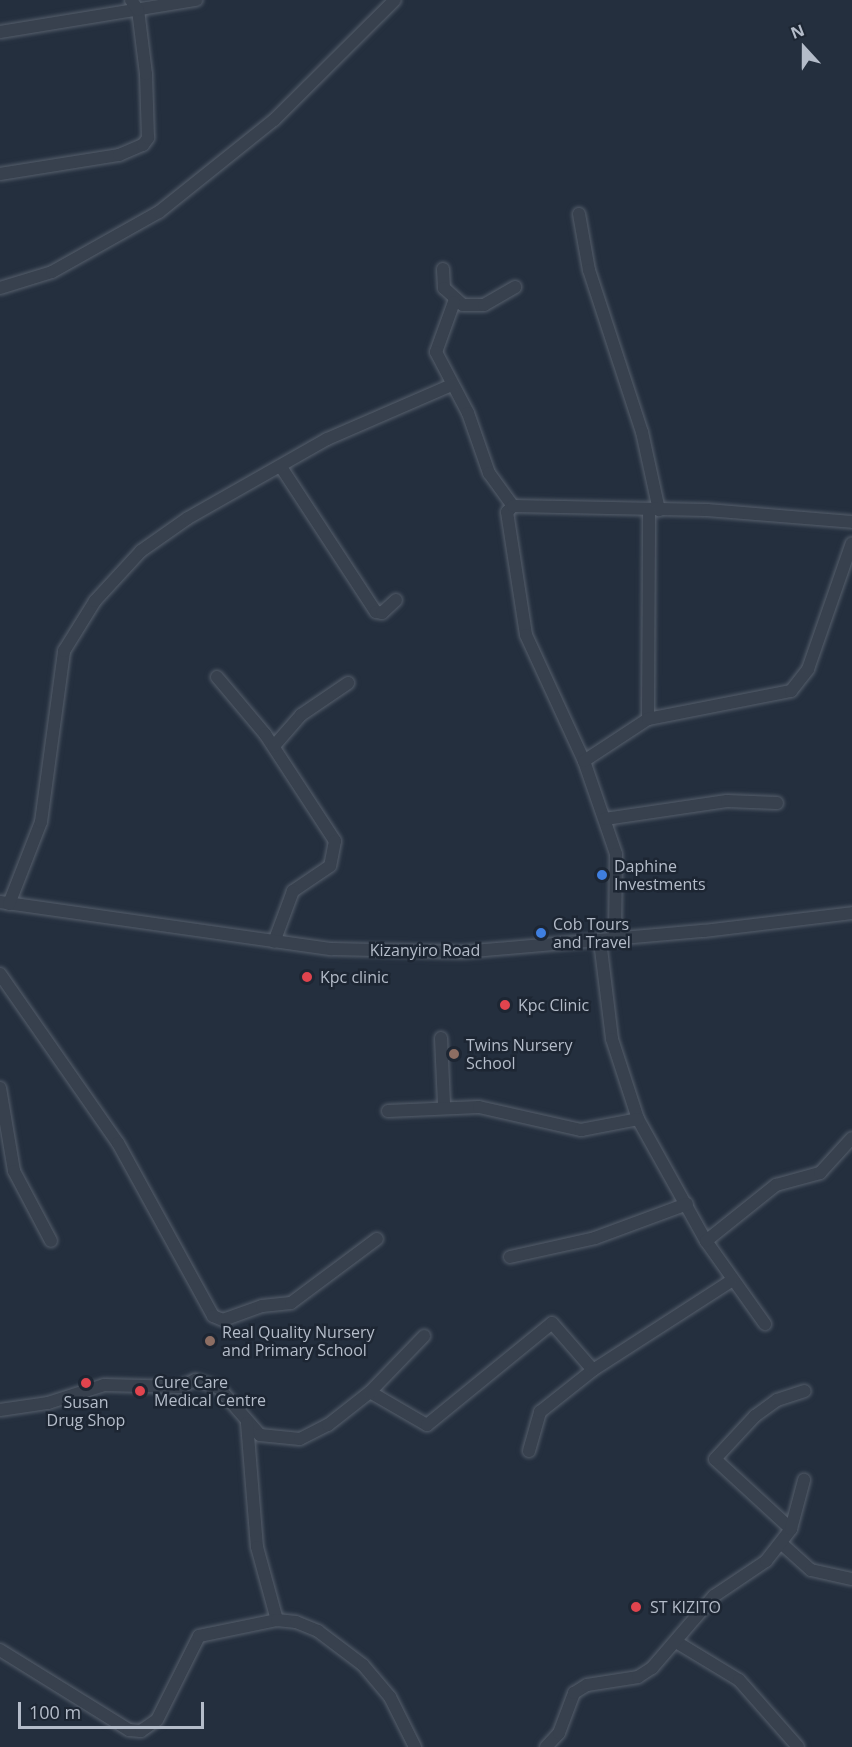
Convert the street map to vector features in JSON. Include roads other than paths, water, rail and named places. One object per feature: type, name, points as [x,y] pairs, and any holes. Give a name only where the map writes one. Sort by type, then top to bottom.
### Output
[{"type":"street","points":[[0,32],[134,5],[196,0]]},
{"type":"street","points":[[0,288],[52,272],[159,212],[274,120],[395,0]]},
{"type":"street","points":[[0,174],[120,155],[143,145],[148,138],[146,74],[134,5]]},
{"type":"street","points":[[579,214],[589,270],[642,432],[654,510],[648,719]]},
{"type":"street","points":[[443,269],[444,288],[454,302],[484,305],[515,287]]},
{"type":"street","points":[[454,302],[435,343],[489,473],[513,506]]},
{"type":"street","points":[[5,903],[41,822],[53,751],[56,681],[69,638],[95,601],[141,551],[188,518],[358,424],[452,385]]},
{"type":"street","points":[[281,466],[376,612],[382,614],[396,600]]},
{"type":"street","points":[[615,940],[617,862],[605,819],[584,761],[526,635],[507,512],[513,506],[654,510],[852,522]]},
{"type":"street","points":[[584,761],[648,719],[791,691],[808,669],[852,543]]},
{"type":"street","points":[[217,677],[274,746],[324,818],[336,850],[330,866],[293,891],[274,942]]},
{"type":"street","points":[[274,746],[301,715],[348,683]]},
{"type":"street","points":[[605,819],[727,801],[777,803]]},
{"type":"street","name":"Kizanyiro Road","points":[[5,903],[333,949],[462,952],[615,940],[852,913]]},
{"type":"street","points":[[600,941],[612,1039],[638,1119],[706,1241],[731,1281],[765,1324]]},
{"type":"street","points":[[0,974],[118,1143],[213,1316],[223,1320],[300,1299],[377,1239]]},
{"type":"street","points":[[441,1038],[444,1105]]},
{"type":"street","points":[[0,1088],[14,1171],[51,1242]]},
{"type":"street","points":[[388,1111],[444,1105],[479,1107],[581,1130],[638,1119]]},
{"type":"street","points":[[706,1241],[776,1185],[820,1173],[852,1138]]},
{"type":"street","points":[[510,1257],[595,1238],[687,1204]]},
{"type":"street","points":[[529,1451],[540,1412],[593,1370],[731,1281]]},
{"type":"street","points":[[370,1392],[427,1425],[552,1323],[593,1370]]},
{"type":"street","points":[[0,1410],[48,1403],[105,1385],[180,1387],[195,1380],[219,1388],[246,1423],[271,1439],[300,1439],[313,1435],[370,1392],[424,1336]]},
{"type":"street","points":[[791,1529],[715,1459],[755,1416],[777,1400],[805,1391]]},
{"type":"street","points":[[246,1423],[257,1547],[277,1620]]},
{"type":"street","points":[[546,1747],[559,1733],[574,1693],[587,1685],[638,1677],[678,1643],[714,1596],[747,1577],[782,1544],[791,1529],[804,1480]]},
{"type":"street","points":[[782,1544],[811,1570],[852,1579]]},
{"type":"street","points":[[0,1650],[129,1730],[141,1731],[157,1720],[199,1636],[277,1620],[318,1631],[363,1665],[390,1697],[415,1747]]},
{"type":"street","points":[[678,1643],[739,1680],[798,1747]]},
{"type":"place","name":"Daphine Investments","points":[[602,875]]},
{"type":"place","name":"Cob Tours and Travel","points":[[541,933]]},
{"type":"place","name":"Kpc clinic","points":[[307,977]]},
{"type":"place","name":"Kpc Clinic","points":[[505,1005]]},
{"type":"place","name":"Twins Nursery School","points":[[454,1054]]},
{"type":"place","name":"Real Quality Nursery and Primary School","points":[[210,1341]]},
{"type":"place","name":"Susan Drug Shop","points":[[86,1383]]},
{"type":"place","name":"Cure Care Medical Centre","points":[[140,1391]]},
{"type":"place","name":"ST KIZITO","points":[[636,1607]]}]
